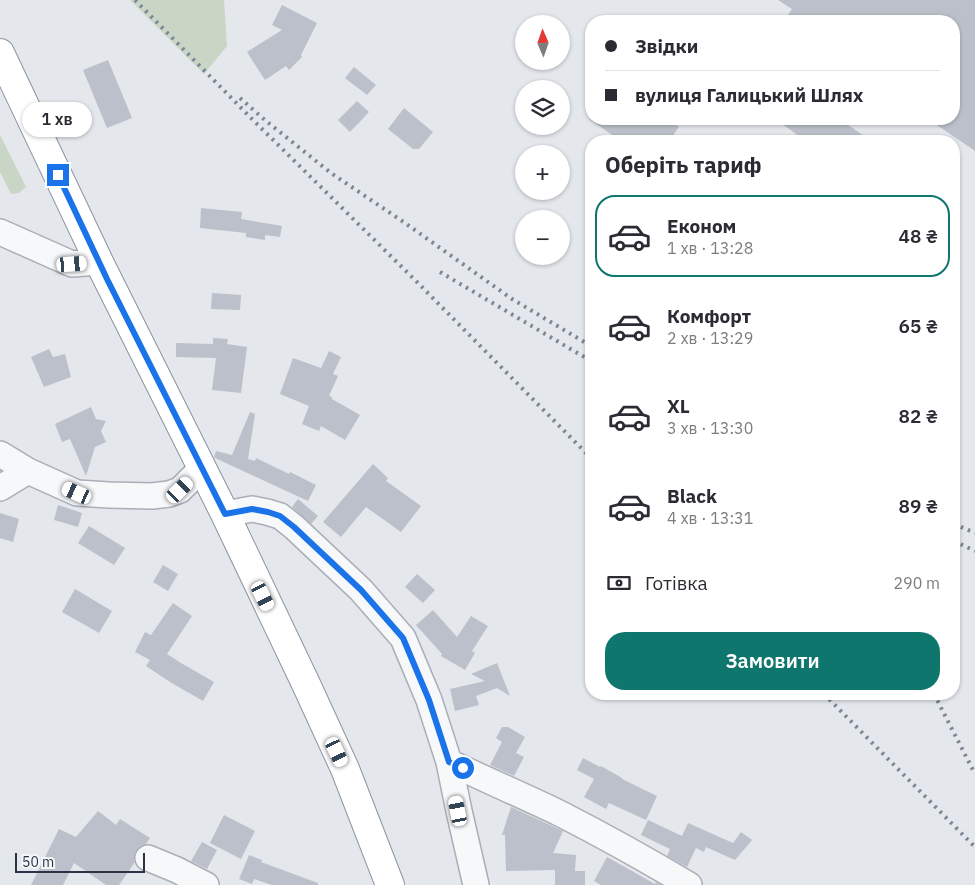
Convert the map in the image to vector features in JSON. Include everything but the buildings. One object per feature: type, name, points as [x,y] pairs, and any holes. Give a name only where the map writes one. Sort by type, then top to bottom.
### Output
[{"type":"highway","points":[[0,53],[99,262],[225,514],[306,684],[345,769],[390,885]]},
{"type":"street","points":[[0,232],[72,264],[99,262]]},
{"type":"street","points":[[0,454],[28,471],[77,493],[152,496],[169,494],[180,490],[202,468]]},
{"type":"street","points":[[0,488],[28,471]]},
{"type":"street","points":[[225,514],[252,509],[280,516],[361,590],[403,638],[429,700],[449,762],[458,811],[476,885]]},
{"type":"street","points":[[449,762],[560,814],[689,885]]},
{"type":"street","points":[[148,858],[206,885]]},
{"type":"green space","points":[[130,0],[224,0],[227,46],[204,74]]},
{"type":"green space","points":[[0,135],[26,187],[19,193],[11,194],[0,172]]},
{"type":"railway","points":[[135,0],[585,452]]},
{"type":"railway","points":[[240,98],[331,173],[512,299],[585,342]]},
{"type":"railway","points":[[440,272],[585,357]]},
{"type":"railway","points":[[960,527],[975,533]]},
{"type":"railway","points":[[960,544],[975,551]]},
{"type":"railway","points":[[830,700],[975,847]]},
{"type":"railway","points":[[937,700],[975,774]]},
{"type":"route","points":[[58,175],[107,279],[225,514],[252,509],[280,516],[361,590],[403,638],[429,700],[449,762],[463,768]]}]
